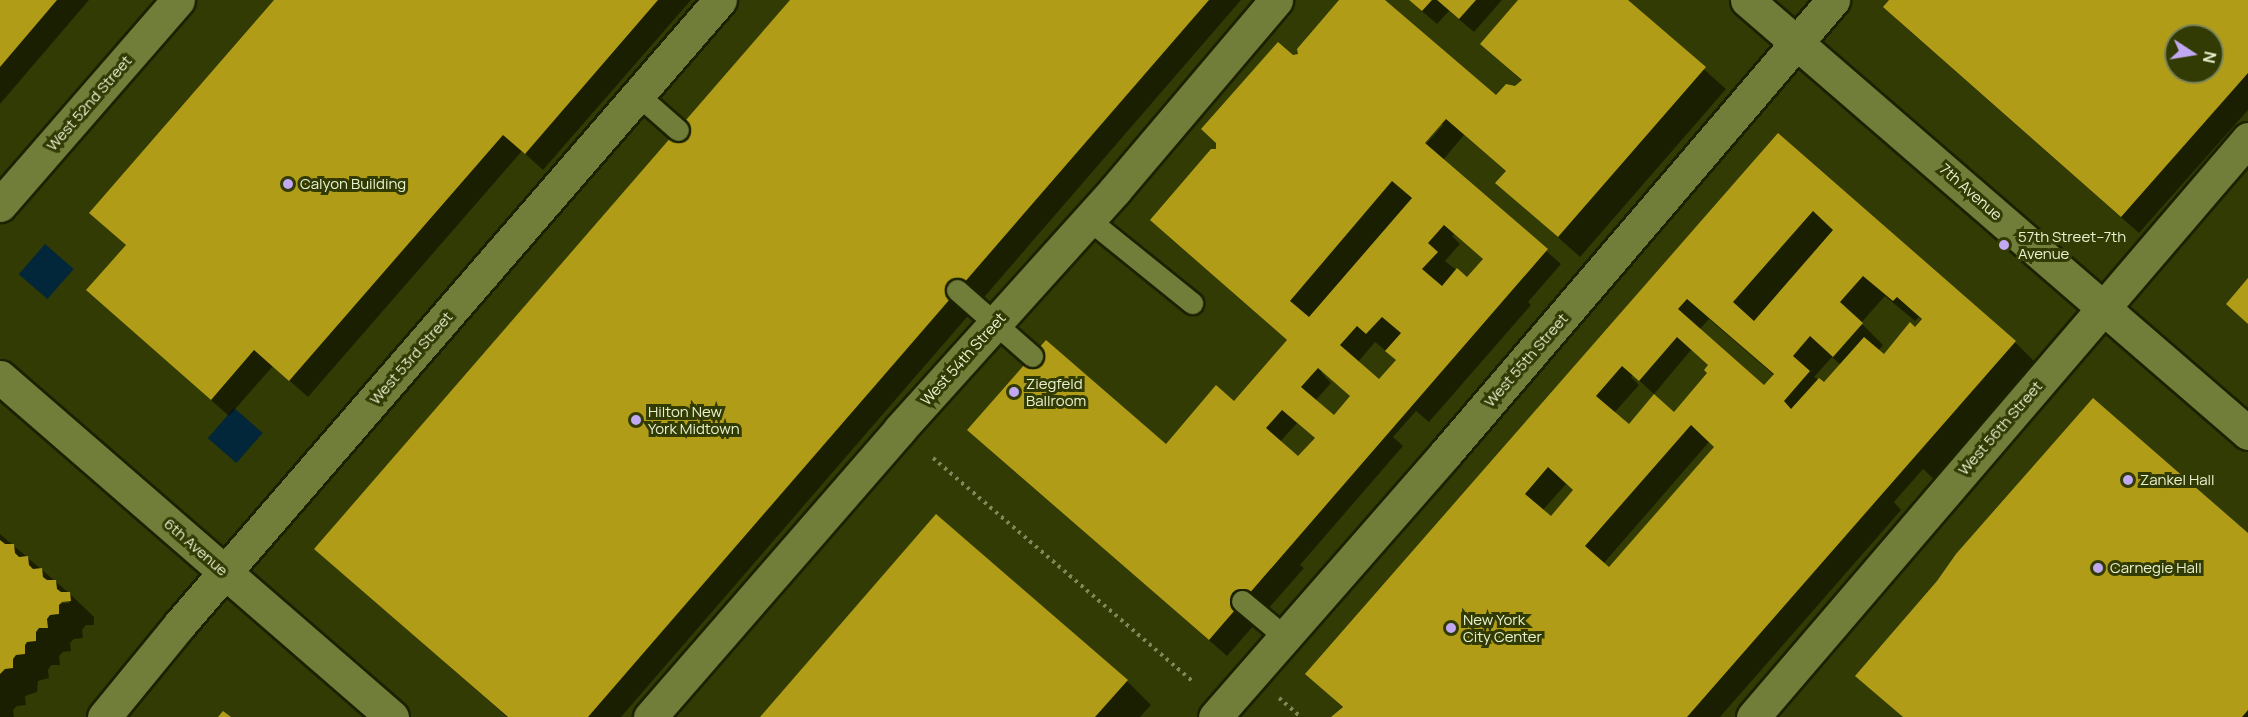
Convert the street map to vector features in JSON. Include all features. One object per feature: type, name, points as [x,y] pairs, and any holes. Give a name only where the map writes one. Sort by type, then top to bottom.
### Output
[{"type":"main road","name":"West 52nd Street","points":[[0,205],[178,0]]},
{"type":"main road","name":"West 53rd Street","points":[[104,717],[225,572],[720,0]]},
{"type":"main road","name":"West 54th Street","points":[[650,717],[1088,219],[1276,0]]},
{"type":"main road","name":"7th Avenue","points":[[1747,0],[2248,433]]},
{"type":"main road","name":"West 55th Street","points":[[1215,717],[1758,90],[1796,41],[1833,0]]},
{"type":"main road","name":"West 56th Street","points":[[1753,717],[2248,139]]},
{"type":"main road","name":"6th Avenue","points":[[0,377],[392,717]]},
{"type":"lane","points":[[638,95],[678,130]]},
{"type":"lane","points":[[1088,219],[1192,303]]},
{"type":"lane","points":[[957,290],[1032,356]]},
{"type":"lane","points":[[1242,601],[1285,637]]},
{"type":"path","points":[[933,458],[1192,682]]},
{"type":"path","points":[[1279,698],[1301,717]]},
{"type":"water","points":[[45,244],[74,269],[47,299],[19,274]]},
{"type":"water","points":[[234,408],[263,433],[236,463],[208,438]]},
{"type":"building","points":[[0,0],[57,0],[0,67]]},
{"type":"building","name":"Calyon Building","points":[[274,0],[658,0],[525,154],[503,135],[289,381],[254,350],[211,400],[86,290],[126,245],[89,213]]},
{"type":"building","name":"Hilton New York Midtown","points":[[790,0],[1209,0],[588,717],[508,717],[314,549]]},
{"type":"building","points":[[1339,0],[1385,0],[1496,95],[1506,84],[1515,86],[1522,80],[1480,44],[1518,0],[1628,0],[1706,67],[1558,237],[1495,183],[1506,171],[1446,119],[1425,143],[1548,249],[1209,640],[967,430],[1046,340],[1166,444],[1216,385],[1234,401],[1287,340],[1150,220],[1211,149],[1216,149],[1216,143],[1201,129],[1278,42],[1293,55],[1298,54],[1297,49]],"holes":[[[1392,181],[1412,198],[1309,317],[1290,301]],[[1444,225],[1483,259],[1467,277],[1457,268],[1442,286],[1422,269],[1438,252],[1428,243]],[[1382,317],[1401,333],[1385,351],[1396,360],[1379,379],[1340,345],[1357,326],[1366,334]],[[1318,368],[1350,396],[1334,415],[1301,387]],[[1282,410],[1315,438],[1298,456],[1266,428]]]},
{"type":"building","points":[[1409,0],[1432,0],[1422,11]]},
{"type":"building","points":[[1437,0],[1476,0],[1459,19]]},
{"type":"building","points":[[1889,0],[2248,0],[2248,73],[2121,217],[1883,7]]},
{"type":"building","points":[[1778,133],[2016,341],[1687,717],[1331,717],[1343,707],[1305,674]],"holes":[[[1813,211],[1833,230],[1754,321],[1733,302]],[[1863,276],[1893,301],[1897,297],[1922,319],[1915,327],[1910,322],[1884,354],[1864,337],[1824,382],[1819,378],[1791,409],[1784,401],[1810,371],[1793,356],[1810,336],[1833,357],[1863,323],[1840,302]],[[1687,299],[1774,374],[1764,385],[1678,309]],[[1677,337],[1708,365],[1704,370],[1707,373],[1674,412],[1654,394],[1629,424],[1596,396],[1622,366],[1639,381]],[[1691,425],[1714,447],[1609,567],[1585,546]],[[1548,467],[1573,490],[1551,516],[1525,494]]]},
{"type":"building","points":[[2248,278],[2248,324],[2226,304]]},
{"type":"building","name":"Carnegie Hall","points":[[2093,398],[2248,533],[2248,710],[2242,717],[1903,717],[1855,676],[1937,581],[1956,554]]},
{"type":"building","points":[[936,514],[1128,680],[1095,717],[760,717]]},
{"type":"building","points":[[0,540],[5,544],[14,544],[15,553],[19,557],[28,556],[29,565],[33,569],[42,568],[43,577],[47,580],[56,580],[57,589],[61,592],[70,592],[71,601],[62,602],[59,605],[59,614],[50,615],[47,619],[48,628],[39,628],[36,632],[36,641],[27,642],[25,645],[25,654],[16,655],[13,659],[13,668],[5,669],[0,674]]},
{"type":"building","points":[[223,711],[231,717],[218,717]]},
{"type":"place","name":"Calyon Building","points":[[288,184]]},
{"type":"place","name":"57th Street–7th Avenue","points":[[2004,245]]},
{"type":"place","name":"Ziegfeld Ballroom","points":[[1014,392]]},
{"type":"place","name":"Hilton New York Midtown","points":[[636,420]]},
{"type":"place","name":"Zankel Hall","points":[[2128,480]]},
{"type":"place","name":"Carnegie Hall","points":[[2098,568]]},
{"type":"place","name":"New York City Center","points":[[1451,628]]}]
